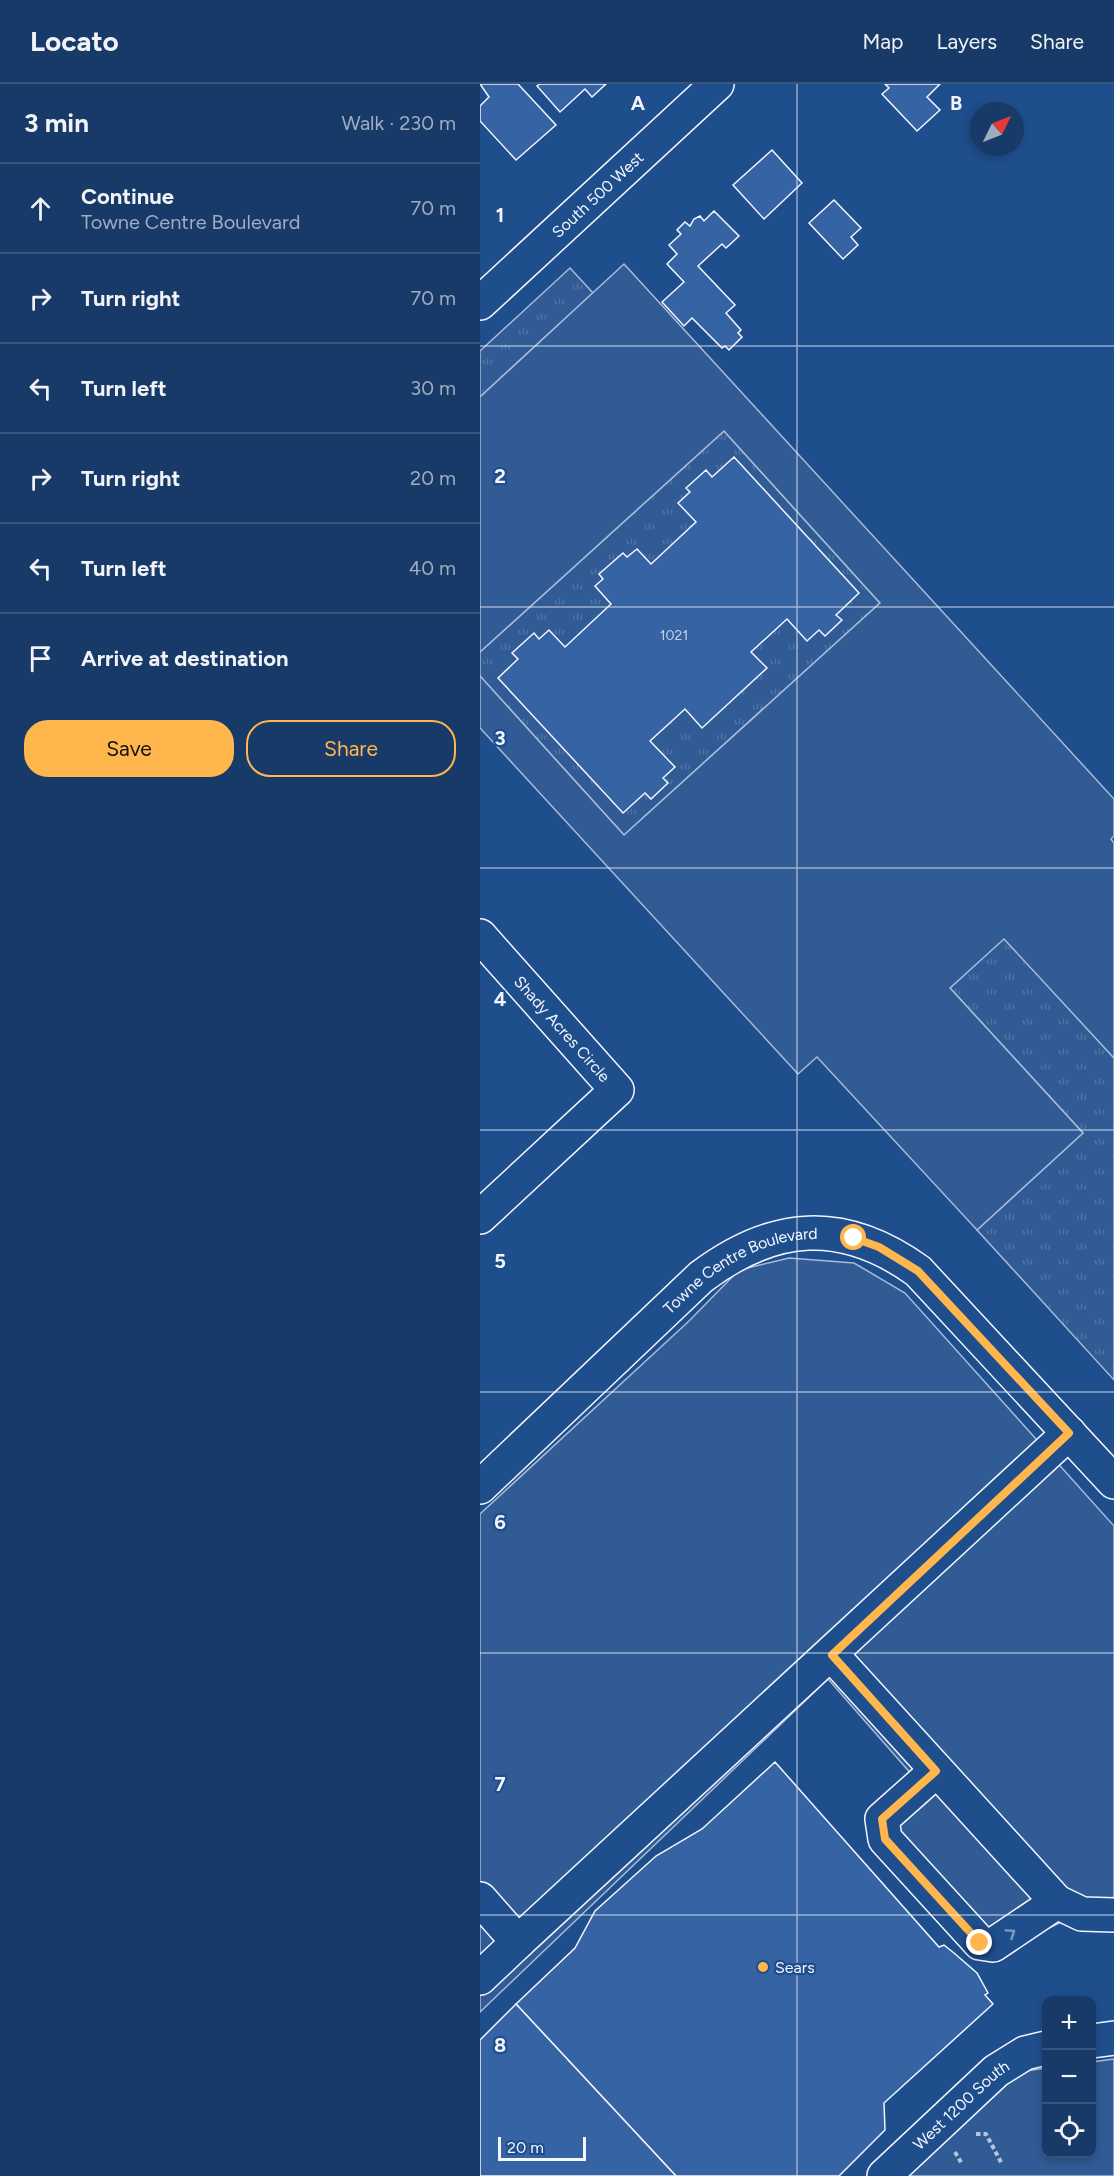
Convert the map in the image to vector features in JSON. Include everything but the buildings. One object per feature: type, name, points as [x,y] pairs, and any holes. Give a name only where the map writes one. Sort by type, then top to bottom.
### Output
[{"type":"street","name":"South 500 West","points":[[480,303],[710,86]]},
{"type":"street","name":"Shady Acres Circle","points":[[480,936],[617,1090],[480,1217]]},
{"type":"street","name":"Towne Centre Boulevard","points":[[480,1487],[702,1277],[743,1249],[796,1233],[831,1233],[854,1238],[879,1247],[918,1271],[1114,1482]]},
{"type":"street","points":[[480,1978],[832,1655],[1069,1433]]},
{"type":"street","points":[[832,1655],[1057,1902],[1082,1914],[1114,1915]]},
{"type":"street","points":[[936,1771],[882,1819],[885,1839],[980,1943],[993,1945],[1057,1902]]},
{"type":"street","points":[[480,1899],[518,1942]]},
{"type":"street","points":[[1096,2040],[1114,2038]]},
{"type":"street","name":"West 1200 South","points":[[884,2176],[996,2071],[1025,2053],[1042,2049]]},
{"type":"path","points":[[975,2134],[986,2134],[1002,2164]]},
{"type":"green space","points":[[570,268],[593,293],[480,397],[480,351]]},
{"type":"green space","points":[[724,431],[880,603],[624,835],[480,676],[480,652]]},
{"type":"green space","points":[[1004,938],[1114,1058],[1114,1380],[977,1230],[1083,1133],[950,988]]},
{"type":"shaded area","points":[[624,264],[1114,799],[1114,836],[1111,839],[1114,843],[1114,1058],[1004,939],[950,988],[1083,1133],[977,1230],[817,1057],[798,1074],[480,728],[480,676],[624,835],[880,603],[724,431],[480,652],[480,397]]},
{"type":"shaded area","points":[[789,1258],[854,1263],[905,1293],[1114,1526],[1114,1897],[1026,1939],[1000,1956],[880,1851],[913,1776],[828,1679],[480,2012],[480,1514],[689,1321],[739,1270]]},
{"type":"shaded area","points":[[1114,2059],[1114,2176],[906,2176],[1012,2073],[1042,2069],[1042,2158],[1096,2158],[1096,2061]]},
{"type":"place","name":"Sears","points":[[763,1967]]},
{"type":"route","points":[[854,1238],[879,1247],[918,1271],[1069,1433],[832,1655],[936,1771],[882,1819],[885,1839],[980,1943]]}]
